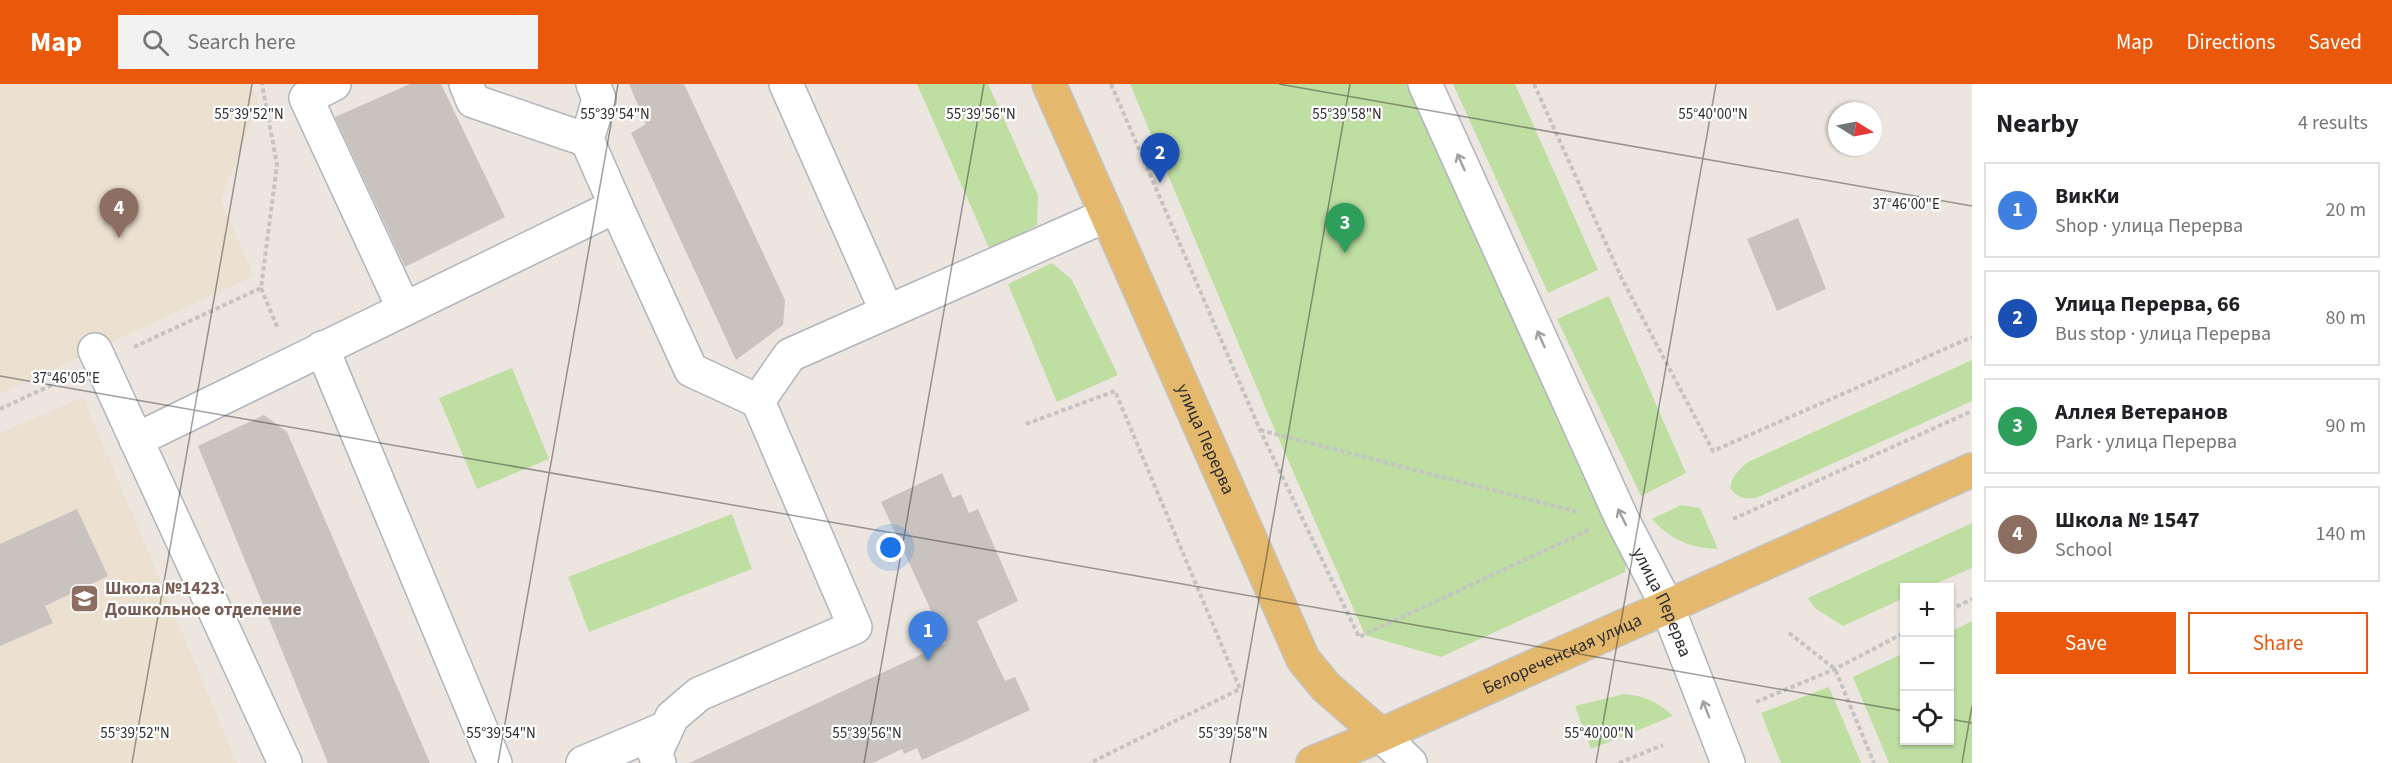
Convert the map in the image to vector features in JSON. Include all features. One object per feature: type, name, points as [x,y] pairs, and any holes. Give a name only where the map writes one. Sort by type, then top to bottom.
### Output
[{"type":"main road","name":"улица Перерва","points":[[1048,84],[1303,659],[1326,687],[1381,735]]},
{"type":"main road","name":"Белореченская улица","points":[[1313,763],[1381,735],[1972,470]]},
{"type":"street","points":[[334,84],[306,98],[404,309]]},
{"type":"street","points":[[466,84],[473,101],[587,140]]},
{"type":"street","points":[[593,84],[599,99],[587,140],[691,370],[758,401],[855,627],[699,694],[672,717],[655,754],[659,763]]},
{"type":"street","points":[[786,84],[887,312]]},
{"type":"street","name":"улица Перерва","points":[[1425,84],[1617,508],[1667,606],[1728,763]]},
{"type":"street","points":[[136,440],[616,206]]},
{"type":"street","points":[[758,401],[790,355],[1107,215]]},
{"type":"street","points":[[322,348],[495,763]]},
{"type":"street","points":[[98,356],[285,763]]},
{"type":"street","points":[[584,763],[666,728]]},
{"type":"street","name":"улица Перерва","points":[[1381,735],[1410,763]]},
{"type":"path","points":[[262,84],[277,165],[261,288],[292,363]]},
{"type":"path","points":[[1111,84],[1260,430],[1359,637],[1592,528]]},
{"type":"path","points":[[1534,84],[1622,279],[1713,451],[1972,337]]},
{"type":"path","points":[[0,409],[98,356],[261,288]]},
{"type":"path","points":[[1026,424],[1115,391],[1240,689],[1090,763]]},
{"type":"path","points":[[1733,519],[1972,411]]},
{"type":"path","points":[[1260,430],[1584,513]]},
{"type":"path","points":[[1954,608],[1972,599]]},
{"type":"path","points":[[1789,633],[1835,669],[1874,763]]},
{"type":"path","points":[[1756,702],[1835,669],[1900,636]]},
{"type":"path","points":[[1619,763],[1663,745]]},
{"type":"shaded area","points":[[0,84],[251,84],[259,102],[221,200],[254,276],[0,394]]},
{"type":"shaded area","name":"Школа №1423. Дошкольное отделение","points":[[83,397],[237,763],[0,763],[0,433]]},
{"type":"green space","points":[[917,84],[988,84],[1038,195],[1037,225],[990,250]]},
{"type":"green space","points":[[1130,84],[1406,84],[1629,537],[1625,572],[1441,657],[1365,635],[1271,421]]},
{"type":"green space","points":[[1453,84],[1515,84],[1598,270],[1548,293]]},
{"type":"green space","points":[[1052,263],[1072,280],[1118,375],[1057,402],[1008,284]]},
{"type":"green space","points":[[1609,296],[1686,473],[1641,496],[1557,319]]},
{"type":"green space","points":[[1972,360],[1972,401],[1756,498],[1741,497],[1730,488],[1736,473],[1748,462]]},
{"type":"green space","points":[[512,368],[549,459],[477,489],[439,398]]},
{"type":"green space","points":[[1681,505],[1700,508],[1718,549],[1682,542],[1652,519]]},
{"type":"green space","points":[[732,514],[752,569],[589,632],[568,577]]},
{"type":"green space","points":[[1972,523],[1972,568],[1937,583],[1900,583],[1900,600],[1843,626],[1815,608],[1808,598]]},
{"type":"green space","points":[[1972,621],[1972,763],[1889,763],[1853,677],[1900,655],[1900,745],[1954,745],[1954,630]]},
{"type":"green space","points":[[1829,687],[1861,763],[1781,763],[1761,713]]},
{"type":"green space","points":[[1624,694],[1650,700],[1673,716],[1591,749],[1575,706]]},
{"type":"building","points":[[410,84],[441,84],[505,217],[405,267],[335,117]]},
{"type":"building","points":[[629,84],[684,84],[785,300],[783,325],[736,360],[631,133],[646,124]]},
{"type":"building","points":[[1798,218],[1826,289],[1777,311],[1747,239]]},
{"type":"building","points":[[264,415],[287,432],[430,763],[328,763],[198,446]]},
{"type":"building","points":[[942,473],[953,498],[961,494],[969,513],[978,509],[1018,601],[977,621],[1005,681],[1015,677],[1030,710],[922,760],[917,748],[904,754],[902,749],[873,763],[689,763],[946,643],[881,502]]},
{"type":"building","points":[[77,509],[108,576],[45,606],[53,623],[0,646],[0,544]]},
{"type":"place","name":"Улица Перерва, 66","points":[[1160,183]]},
{"type":"place","name":"Школа № 1547","points":[[119,238]]},
{"type":"place","name":"Аллея Ветеранов","points":[[1345,253]]},
{"type":"place","name":"Школа №1423. Дошкольное отделение","points":[[84,598]]},
{"type":"place","name":"ВикКи","points":[[928,661]]}]
